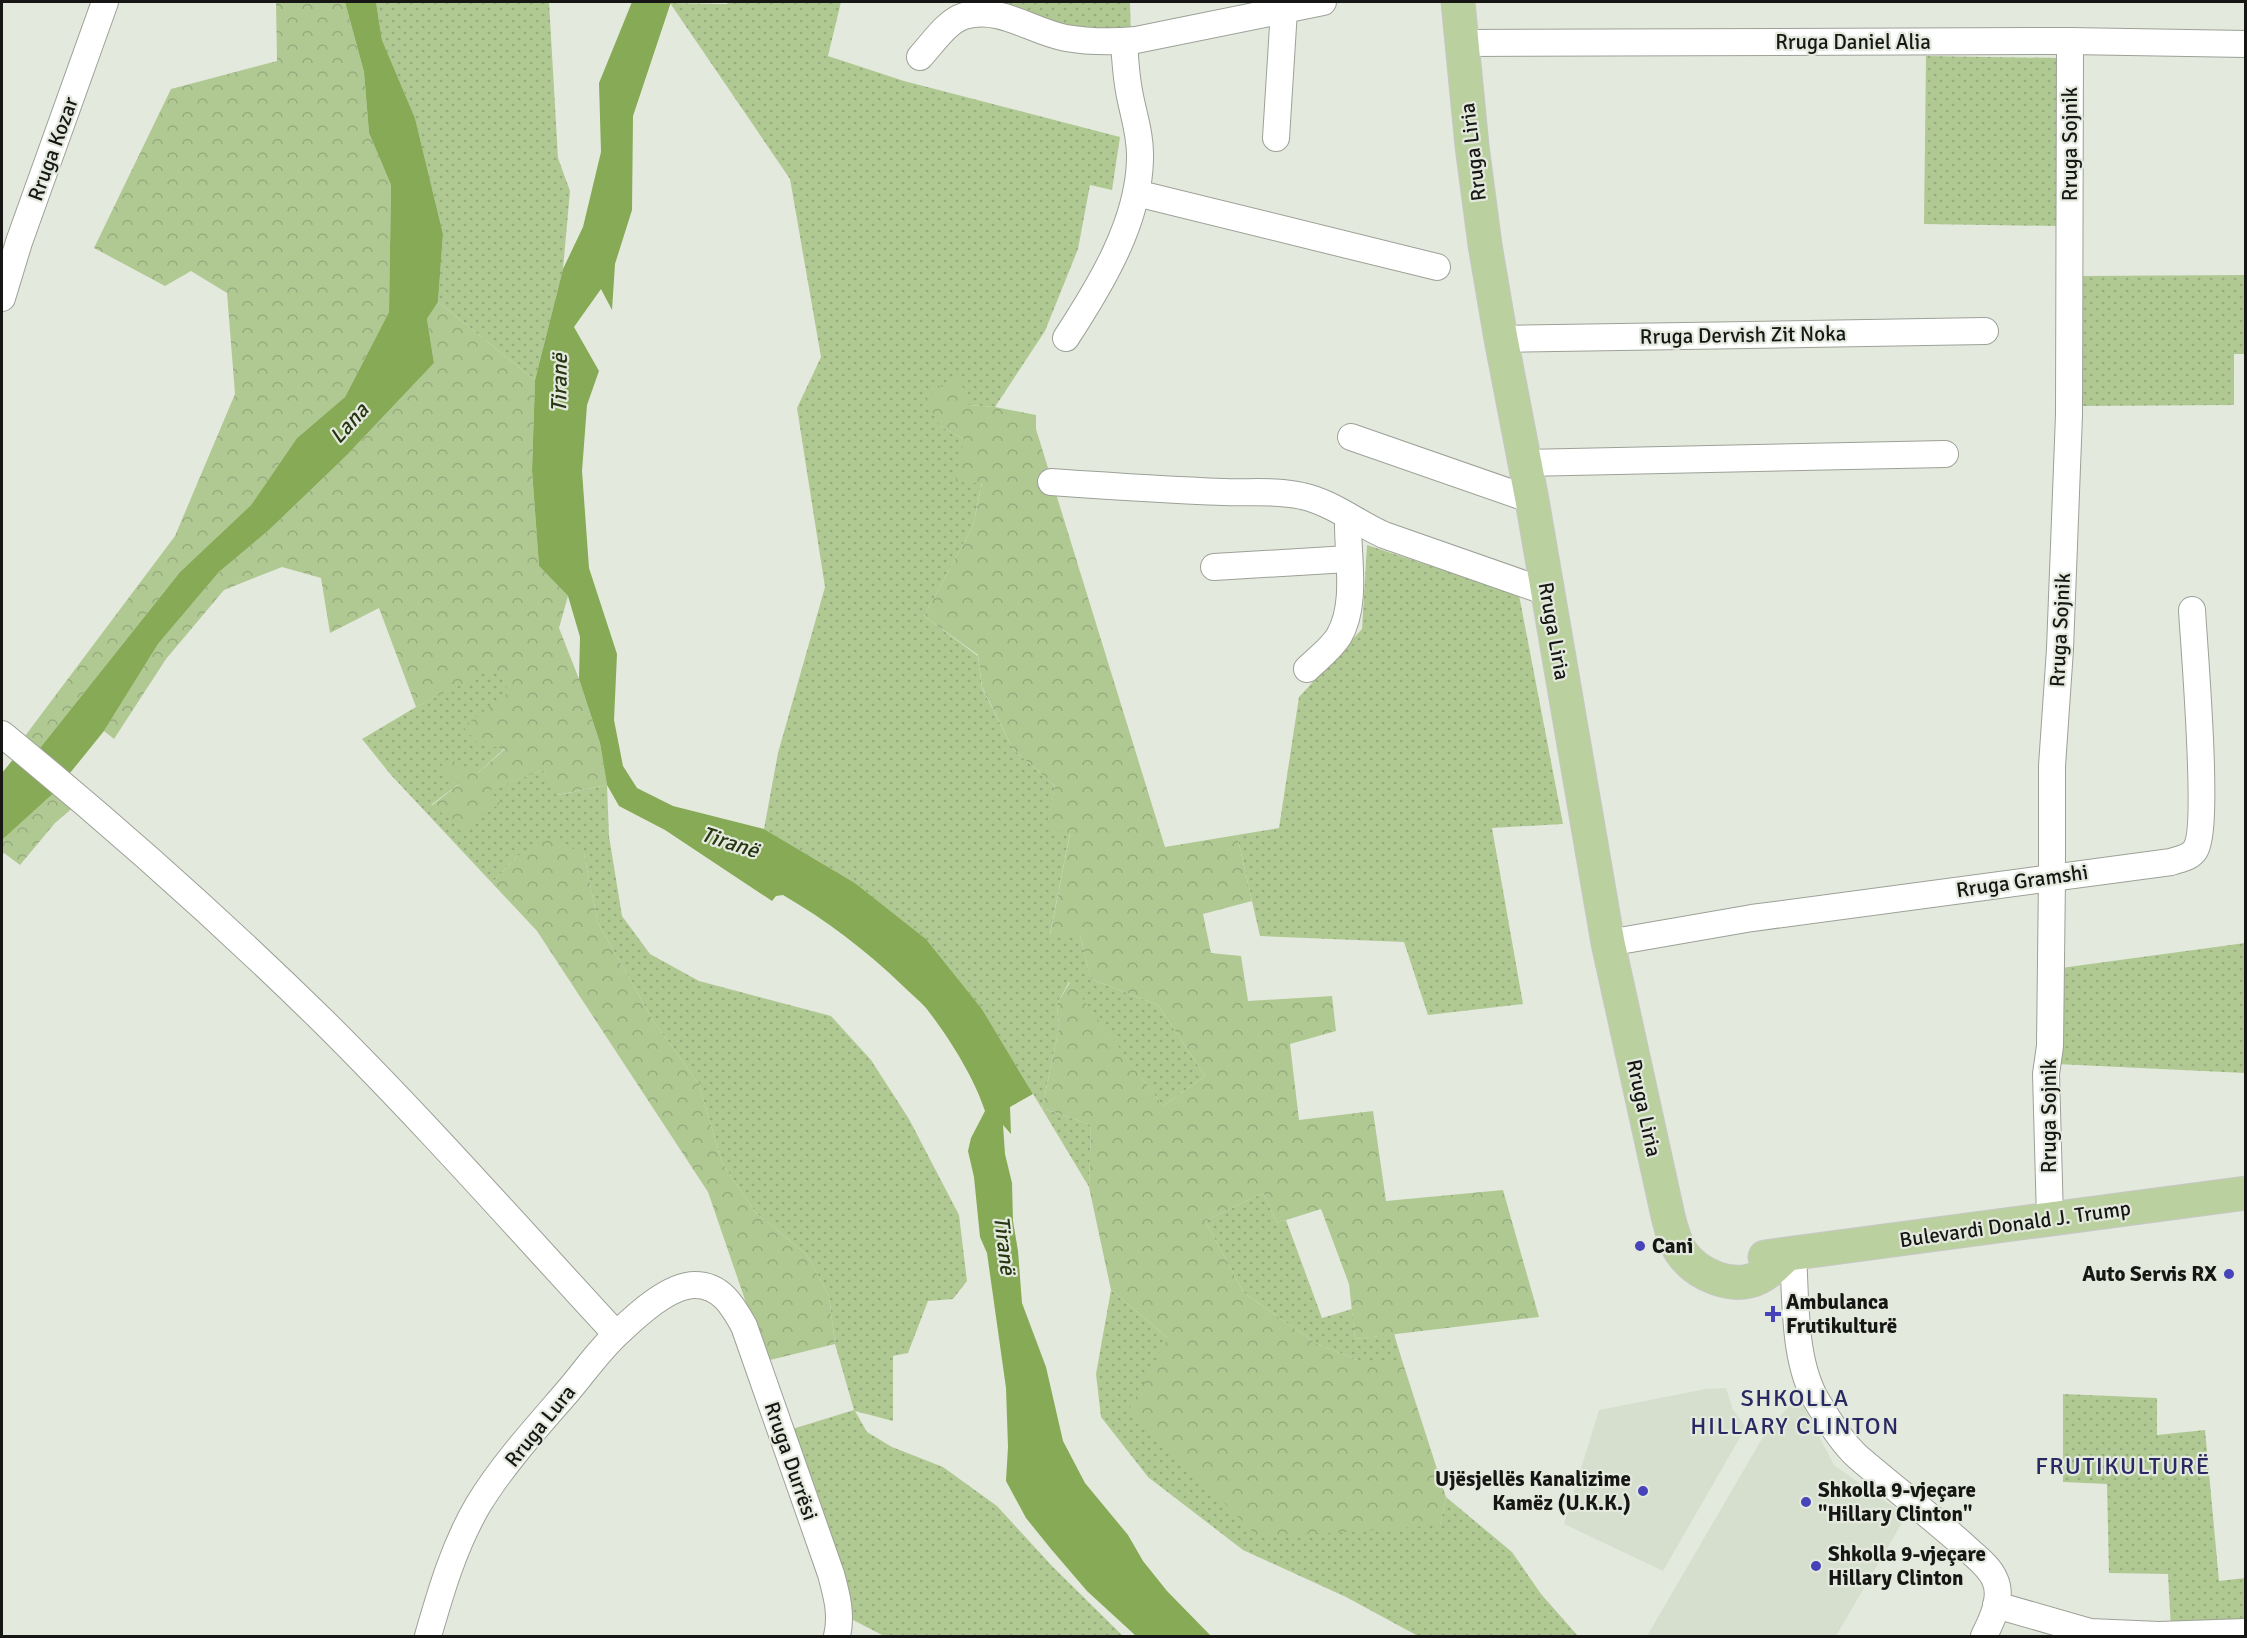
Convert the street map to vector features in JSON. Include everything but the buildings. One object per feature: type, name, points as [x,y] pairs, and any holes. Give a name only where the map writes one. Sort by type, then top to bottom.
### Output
[{"type":"main road","name":"Rruga Liria","points":[[1458,2],[1485,245],[1501,339],[1532,500],[1608,943],[1668,1216],[1682,1254],[1703,1272],[1723,1280],[1741,1282],[1762,1276],[1789,1256]]},
{"type":"main road","name":"Bulevardi Donald J. Trump","points":[[1789,1256],[2246,1193]]},
{"type":"street","name":"Rruga Kozar","points":[[2,298],[10,235],[105,2]]},
{"type":"street","points":[[920,57],[948,27],[962,16],[982,13],[999,14],[1044,33],[1068,39],[1124,41],[1323,2]]},
{"type":"street","points":[[1276,138],[1284,10]]},
{"type":"street","points":[[1066,338],[1094,294],[1114,255],[1136,193],[1141,157],[1129,91],[1124,41]]},
{"type":"street","name":"Rruga Daniel Alia","points":[[1461,43],[2070,41],[2246,44]]},
{"type":"street","name":"Rruga Sojnik","points":[[2050,1219],[2046,1074],[2050,1046],[2052,766],[2060,649],[2069,416],[2070,41]]},
{"type":"street","points":[[1136,193],[1437,267]]},
{"type":"street","name":"Rruga Dervish Zit Noka","points":[[1501,339],[1985,331]]},
{"type":"street","points":[[1351,436],[1532,500]]},
{"type":"street","points":[[1524,463],[1945,454]]},
{"type":"street","points":[[1051,482],[1225,492],[1278,492],[1301,495],[1317,500],[1384,535],[1548,592]]},
{"type":"street","points":[[1307,669],[1333,644],[1350,607],[1348,518]]},
{"type":"street","points":[[1214,567],[1348,559]]},
{"type":"street","name":"Rruga Gramshi","points":[[1608,943],[1752,918],[2171,862],[2187,857],[2195,851],[2199,839],[2202,798],[2192,610]]},
{"type":"street","points":[[9,740],[62,784],[260,960],[371,1070],[616,1334]]},
{"type":"street","points":[[1789,1256],[1805,1373],[1817,1401],[1857,1456],[1921,1508],[1986,1566],[1995,1579],[1998,1591],[1996,1605],[1984,1636]]},
{"type":"street","name":"Rruga Lura","points":[[428,1636],[445,1577],[460,1539],[479,1504],[536,1429],[616,1334],[669,1292],[681,1287],[706,1286],[720,1293]]},
{"type":"street","name":"Rruga Durrësi","points":[[720,1293],[732,1304],[744,1326],[831,1574],[839,1602],[840,1624],[837,1636]]},
{"type":"street","points":[[1996,1605],[2090,1632],[2158,1635],[2246,1632]]},
{"type":"shaded area","points":[[1726,1388],[1733,1410],[1746,1427],[1663,1571],[1564,1524],[1599,1410],[1706,1389]]},
{"type":"shaded area","name":"Shkolla 9-vjeçare \"Hillary Clinton\"","points":[[1798,1395],[1834,1465],[1906,1516],[1836,1636],[1647,1636],[1763,1437]]},
{"type":"green space","points":[[276,2],[345,2],[364,72],[369,133],[391,185],[389,312],[345,397],[297,438],[251,505],[180,572],[40,748],[25,736],[175,536],[235,394],[227,293],[191,271],[165,286],[94,248],[171,89],[277,61]]},
{"type":"green space","points":[[376,2],[549,2],[558,158],[570,191],[563,269],[535,380],[438,302],[443,234],[415,118],[382,40]]},
{"type":"green space","points":[[728,2],[841,2],[828,56],[904,81],[1120,137],[1112,190],[1090,185],[1078,249],[1045,331],[995,407],[969,405],[940,426],[964,439],[982,482],[973,526],[924,616],[978,656],[982,688],[1013,749],[1055,786],[1047,828],[1070,833],[1050,934],[1080,935],[1091,979],[1158,1005],[1205,1076],[1163,1106],[1069,982],[1057,1004],[1059,1028],[1042,1108],[1091,1125],[1089,1187],[982,1009],[926,939],[855,883],[764,829],[778,753],[825,587],[797,408],[821,357],[790,179],[670,3],[727,4]]},
{"type":"green space","points":[[971,2],[1130,2],[1131,38],[1018,22]]},
{"type":"green space","points":[[1926,56],[2058,58],[2057,226],[1924,224]]},
{"type":"green space","points":[[2245,275],[2245,354],[2234,354],[2234,405],[2078,406],[2077,276]]},
{"type":"green space","points":[[438,302],[535,380],[532,470],[539,566],[568,596],[559,628],[600,743],[607,785],[557,795],[543,770],[490,790],[500,803],[466,829],[431,806],[459,784],[440,767],[449,759],[478,773],[505,749],[478,743],[463,727],[509,692],[496,667],[416,707],[379,608],[330,633],[321,578],[282,567],[224,590],[166,659],[114,739],[104,731],[158,644],[219,572],[269,530],[346,456],[434,363],[427,319]]},
{"type":"green space","points":[[958,373],[969,405],[995,407],[1036,415],[1036,429],[1165,847],[1237,835],[1252,901],[1203,914],[1211,953],[1241,956],[1248,1001],[1332,996],[1336,1031],[1290,1044],[1299,1120],[1373,1111],[1386,1201],[1503,1190],[1539,1317],[1355,1339],[1349,1284],[1321,1209],[1277,1223],[1263,1193],[1205,1221],[1244,1293],[1317,1344],[1358,1360],[1402,1360],[1446,1497],[1440,1525],[1257,1536],[1130,1408],[1168,1338],[1111,1290],[1089,1187],[1091,1125],[1042,1108],[1059,1028],[1057,1004],[1070,982],[1163,1106],[1205,1076],[1158,1005],[1091,979],[1080,935],[1050,935],[1070,834],[1046,829],[1055,786],[1013,749],[982,687],[978,655],[924,616],[973,526],[982,483],[955,482],[964,439],[940,426],[925,398]]},
{"type":"green space","points":[[1367,545],[1519,595],[1563,824],[1492,828],[1523,1004],[1428,1015],[1404,942],[1260,936],[1237,835],[1279,828],[1299,697],[1362,629]]},
{"type":"green space","points":[[496,666],[510,692],[505,748],[478,773],[460,783],[431,805],[500,803],[489,790],[543,770],[558,795],[607,785],[609,836],[622,916],[650,954],[699,981],[831,1016],[871,1060],[909,1119],[959,1215],[967,1281],[953,1299],[928,1301],[908,1353],[893,1356],[893,1421],[855,1411],[867,1432],[892,1447],[943,1467],[997,1506],[1052,1566],[1123,1636],[884,1636],[853,1620],[789,1430],[854,1410],[835,1344],[829,1296],[807,1255],[755,1212],[722,1163],[699,1084],[654,1022],[598,923],[584,854],[517,856],[492,883],[391,775],[362,739],[416,707]]},
{"type":"green space","points":[[56,791],[75,806],[55,823],[20,865],[4,853],[2,855],[2,840]]},
{"type":"green space","points":[[551,838],[584,854],[598,923],[654,1022],[699,1084],[722,1163],[755,1212],[807,1255],[829,1296],[835,1344],[766,1361],[708,1192],[537,931],[492,883],[517,856]]},
{"type":"green space","points":[[2245,943],[2245,1073],[2057,1064],[2061,968]]},
{"type":"green space","points":[[1263,1193],[1277,1223],[1286,1220],[1322,1318],[1352,1309],[1355,1339],[1394,1334],[1402,1360],[1358,1360],[1317,1344],[1244,1293],[1205,1221]]},
{"type":"green space","points":[[1111,1290],[1168,1338],[1440,1525],[1446,1497],[1512,1552],[1541,1594],[1578,1636],[1418,1636],[1346,1597],[1243,1550],[1148,1477],[1101,1417],[1096,1374]]},
{"type":"green space","points":[[2063,1394],[2157,1398],[2157,1435],[2205,1430],[2219,1581],[2245,1578],[2245,1625],[2171,1629],[2168,1574],[2109,1573],[2107,1484],[2063,1482]]},
{"type":"water","name":"Lana","points":[[345,2],[376,2],[382,40],[415,118],[443,234],[438,302],[427,319],[434,363],[346,456],[269,530],[219,572],[158,644],[104,731],[70,773],[40,748],[180,572],[251,505],[297,438],[345,397],[389,312],[391,185],[369,133],[364,72]]},
{"type":"water","name":"Tiranë","points":[[632,2],[671,2],[633,116],[632,210],[615,264],[612,310],[601,289],[574,327],[599,371],[587,405],[582,471],[589,568],[617,654],[614,720],[623,766],[637,788],[673,806],[764,829],[855,883],[926,939],[982,1009],[1033,1094],[1010,1107],[1011,1134],[1003,1125],[1005,1154],[1012,1183],[1013,1221],[1022,1303],[1046,1367],[1063,1441],[1085,1483],[1128,1535],[1143,1561],[1167,1591],[1211,1636],[1136,1636],[1087,1591],[1051,1549],[1026,1518],[1006,1481],[1008,1447],[1006,1388],[987,1253],[980,1237],[974,1177],[968,1151],[971,1138],[985,1111],[967,1071],[934,1019],[923,1005],[861,948],[783,895],[776,896],[772,901],[665,830],[619,806],[607,785],[600,743],[579,679],[580,637],[568,596],[539,566],[532,470],[535,380],[563,269],[583,227],[601,152],[599,83]]},
{"type":"water","points":[[15,757],[56,791],[2,840],[2,773]]},
{"type":"place","name":"Cani","points":[[1640,1246]]},
{"type":"place","name":"Auto Servis RX","points":[[2229,1274]]},
{"type":"place","name":"Ambulanca Frutikulturë","points":[[1773,1314]]},
{"type":"place","name":"Ujësjellës Kanalizime Kamëz (U.K.K.)","points":[[1643,1491]]},
{"type":"place","name":"Shkolla 9-vjeçare \"Hillary Clinton\"","points":[[1806,1502]]},
{"type":"place","name":"Shkolla 9-vjeçare Hillary Clinton","points":[[1816,1566]]},
{"type":"district","name":"SHKOLLA HILLARY CLINTON","points":[[1795,1412]]},
{"type":"district","name":"FRUTIKULTURË","points":[[2123,1466]]}]
